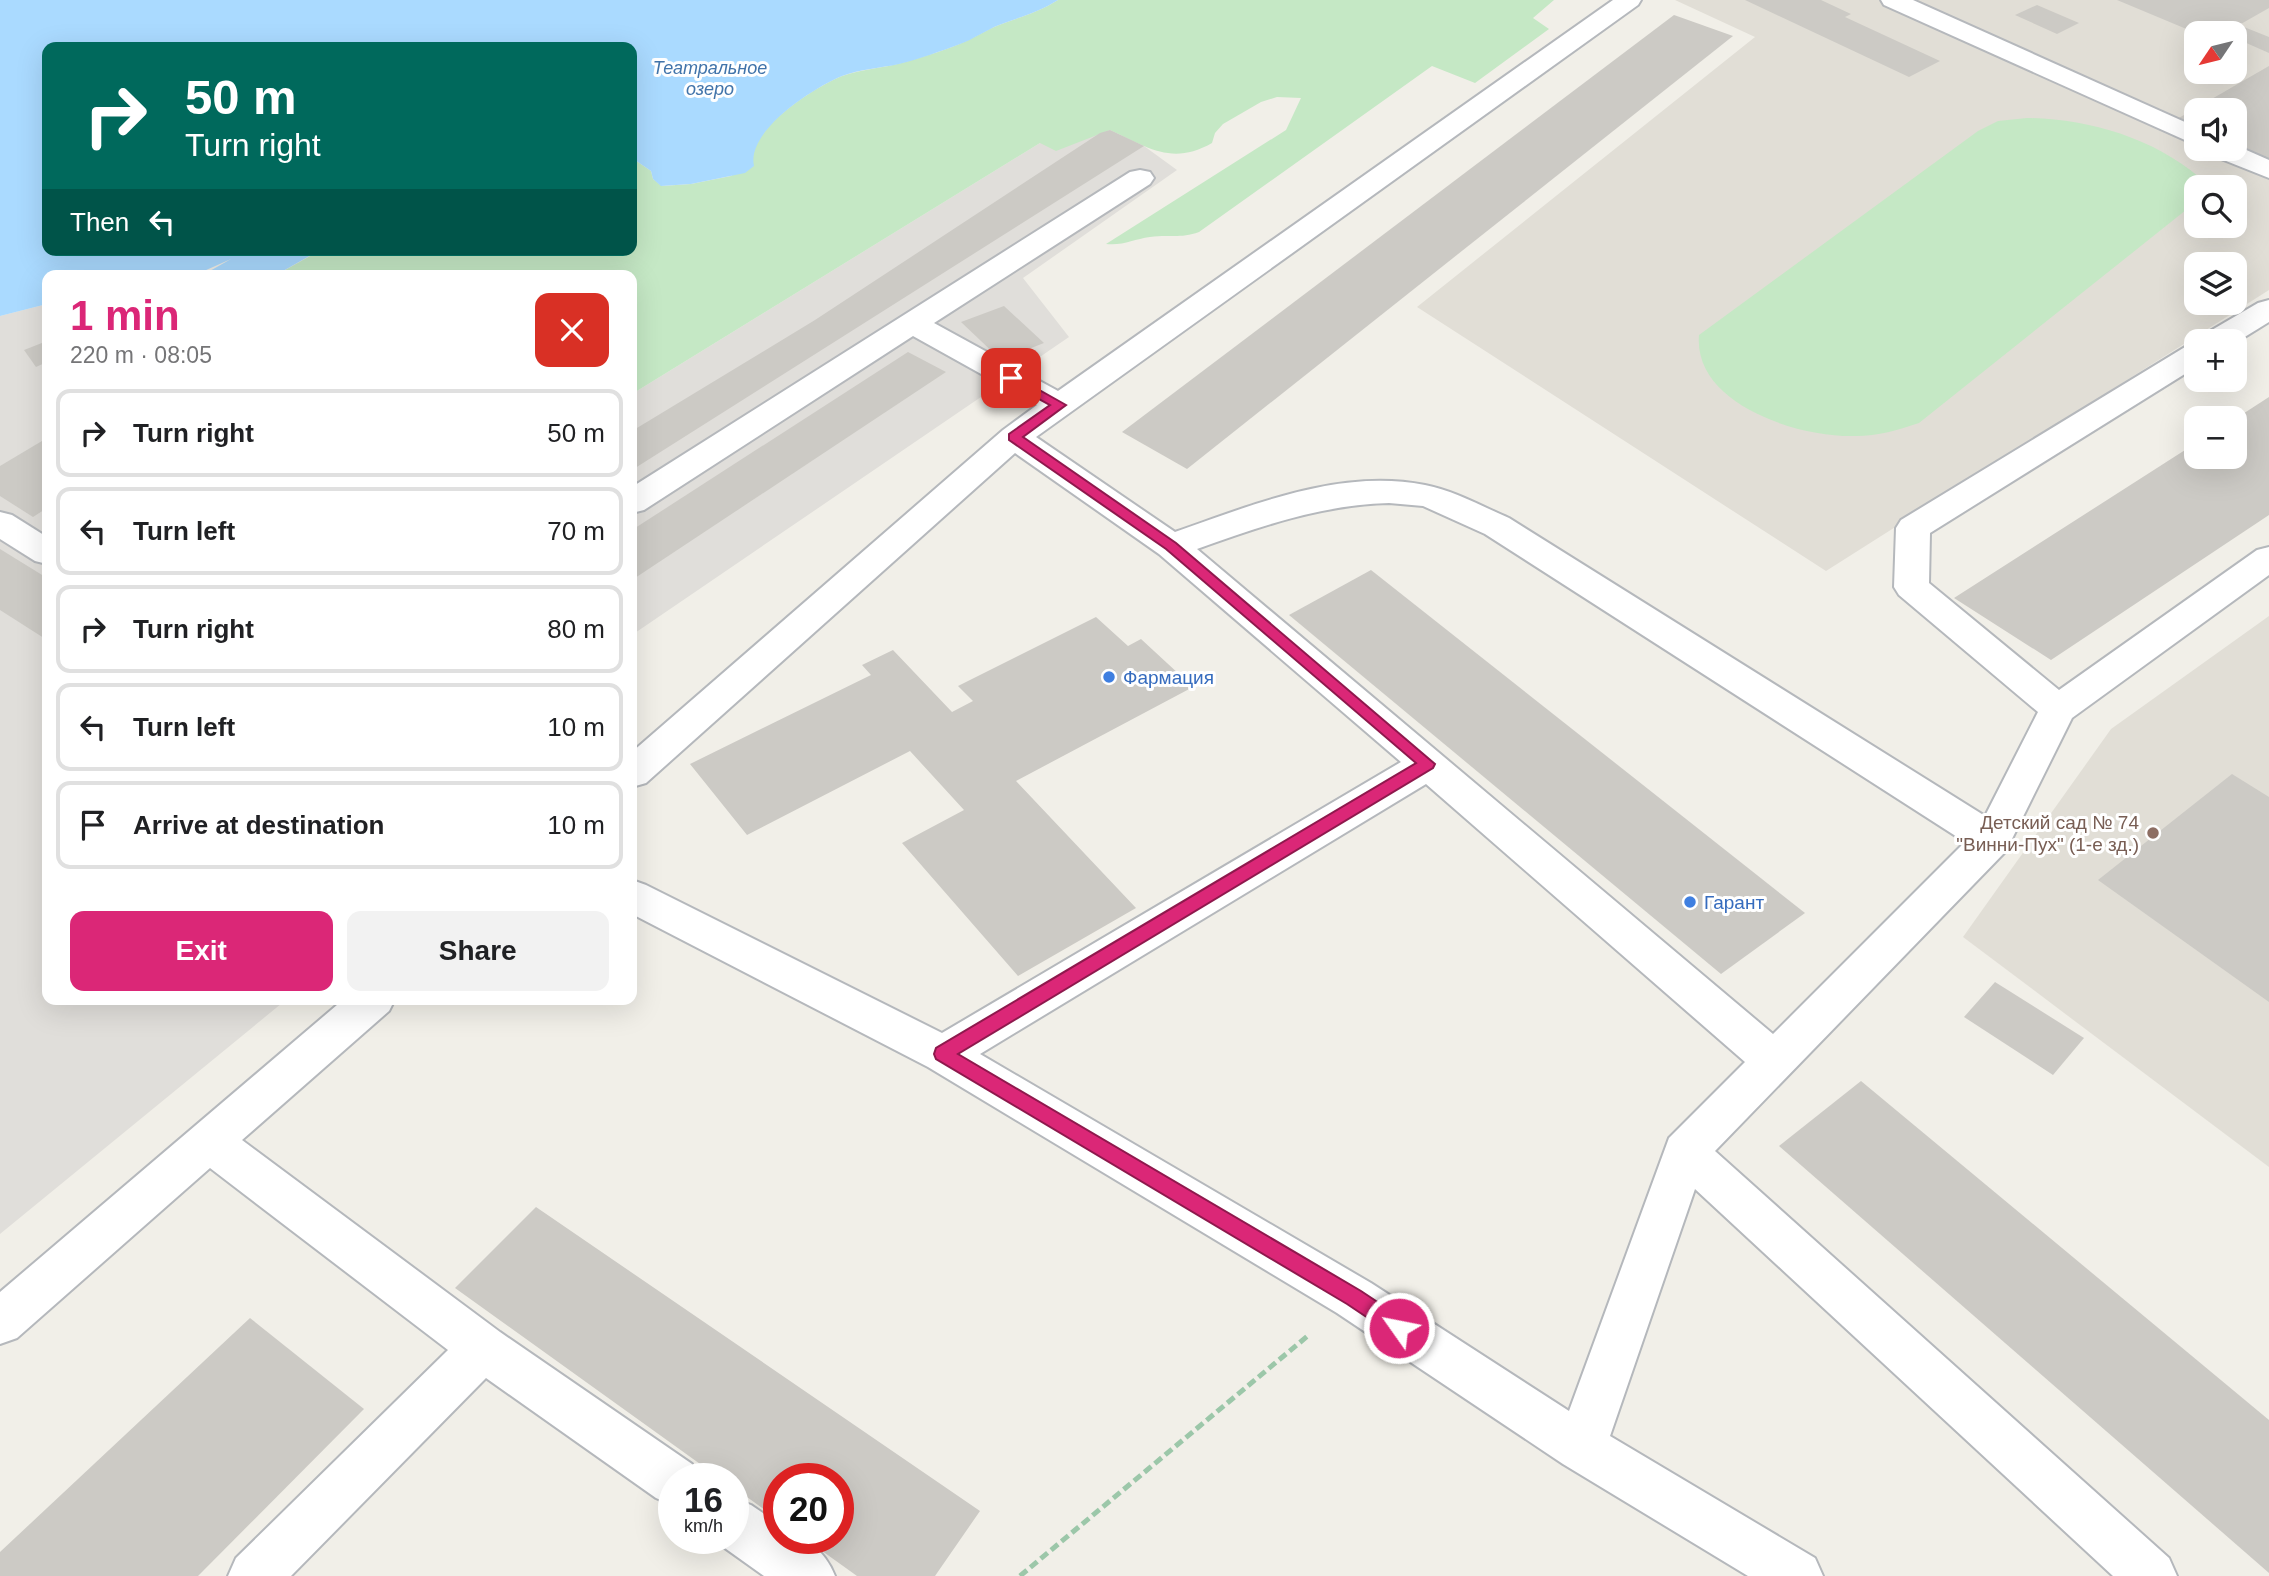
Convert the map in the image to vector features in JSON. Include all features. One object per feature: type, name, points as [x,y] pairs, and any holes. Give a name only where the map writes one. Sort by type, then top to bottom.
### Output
[{"type":"lane","points":[[637,769],[1014,437],[1629,0]]},
{"type":"lane","points":[[1893,0],[2184,132]]},
{"type":"lane","points":[[2247,160],[2269,170]]},
{"type":"lane","points":[[637,499],[1140,178]]},
{"type":"lane","points":[[2236,329],[2269,309]]},
{"type":"lane","points":[[914,324],[1060,405]]},
{"type":"lane","points":[[2059,709],[1911,587],[1913,528],[2184,361]]},
{"type":"lane","points":[[1014,437],[1171,546],[1773,1060]]},
{"type":"lane","points":[[1171,546],[1307,501],[1361,491],[1425,496],[1497,526],[1992,840]]},
{"type":"lane","points":[[0,523],[42,549]]},
{"type":"lane","points":[[1581,1447],[1685,1152],[1992,840],[2059,709],[2269,558]]},
{"type":"lane","points":[[943,1054],[1427,764]]},
{"type":"lane","points":[[637,899],[943,1054],[1354,1298],[1581,1447],[1797,1576]]},
{"type":"lane","points":[[0,1322],[211,1143],[367,1005]]},
{"type":"lane","points":[[211,1143],[483,1348],[658,1470]]},
{"type":"lane","points":[[1685,1152],[2151,1576]]},
{"type":"lane","points":[[254,1576],[483,1348]]},
{"type":"lane","points":[[749,1534],[809,1576]]},
{"type":"path","points":[[1020,1576],[1354,1298]]},
{"type":"shaded area","points":[[1675,0],[2269,0],[2269,290],[2247,304],[2247,252],[2184,252],[2184,315],[2230,315],[2208,329],[2184,329],[2184,344],[1826,571],[1417,307],[1755,37]]},
{"type":"shaded area","points":[[1110,130],[1144,146],[1177,170],[1023,278],[1069,337],[637,632],[637,391],[1040,143]]},
{"type":"shaded area","points":[[42,305],[42,1005],[280,1005],[0,1234],[0,316]]},
{"type":"shaded area","name":"Детский сад № 74 \"Винни-Пух\" (1-е зд.)","points":[[2269,616],[2269,1167],[1963,937],[2111,729]]},
{"type":"green space","points":[[1058,0],[1554,0],[1533,18],[1549,29],[1475,83],[1432,66],[1199,232],[1106,244],[1286,130],[1301,98],[1277,97],[1261,102],[1223,124],[1215,133],[1212,143],[1184,153],[1160,152],[1110,130],[1056,151],[1040,143],[637,391],[637,270],[285,270],[310,256],[637,256],[637,161],[651,171],[653,179],[662,186],[691,184],[731,176],[752,160],[762,135],[772,124],[796,102],[833,80],[944,50]]},
{"type":"green space","points":[[2027,118],[2073,122],[2140,141],[2196,175],[2184,175],[2184,212],[1919,423],[1864,436],[1807,431],[1754,412],[1731,398],[1713,381],[1702,360],[1699,335],[1978,131],[1998,121]]},
{"type":"water","name":"Театральное озеро","points":[[0,0],[1058,0],[938,52],[899,64],[842,76],[815,90],[771,125],[760,139],[754,153],[754,166],[745,173],[691,184],[661,186],[653,179],[651,171],[637,161],[637,42],[42,42],[42,256],[309,256],[285,270],[212,270],[231,259],[206,270],[42,270],[42,305],[0,316]]},
{"type":"building","points":[[1745,0],[1821,0],[1851,14],[1845,17],[1940,61],[1909,77]]},
{"type":"building","points":[[2117,0],[2269,0],[2269,8],[2246,21],[2184,21],[2184,28]]},
{"type":"building","points":[[2037,5],[2079,23],[2057,34],[2015,15]]},
{"type":"building","points":[[1674,15],[1733,36],[1187,469],[1122,432]]},
{"type":"building","points":[[2247,28],[2269,37],[2269,53],[2247,43]]},
{"type":"building","points":[[2269,66],[2269,160],[2247,150],[2247,98],[2213,98],[2238,84],[2247,84],[2247,79]]},
{"type":"building","points":[[1110,130],[1144,146],[637,467],[637,428],[815,320],[1100,133]]},
{"type":"building","points":[[1004,306],[1044,343],[1001,360],[961,322]]},
{"type":"building","points":[[42,343],[42,364],[36,367],[24,350]]},
{"type":"building","points":[[908,352],[946,372],[637,577],[637,527]]},
{"type":"building","points":[[2269,397],[2269,515],[2051,660],[1954,598],[2184,451],[2184,469],[2247,469],[2247,411]]},
{"type":"building","points":[[42,441],[42,511],[33,517],[0,496],[0,466]]},
{"type":"building","points":[[0,549],[42,575],[42,637],[0,610]]},
{"type":"building","points":[[1371,570],[1805,913],[1721,974],[1289,615]]},
{"type":"building","points":[[1096,617],[1128,646],[1141,639],[1193,687],[1016,781],[1136,908],[1018,976],[902,843],[964,810],[910,751],[747,835],[690,764],[871,675],[862,665],[893,650],[952,712],[973,701],[958,686]]},
{"type":"building","points":[[2232,774],[2269,797],[2269,1002],[2098,880]]},
{"type":"building","points":[[1995,982],[2084,1038],[2053,1075],[1964,1017]]},
{"type":"building","points":[[1861,1081],[2269,1420],[2269,1573],[1779,1146]]},
{"type":"building","points":[[536,1207],[980,1511],[935,1576],[857,1576],[826,1554],[854,1554],[854,1463],[763,1463],[763,1509],[749,1498],[749,1463],[699,1463],[455,1288]]},
{"type":"building","points":[[250,1318],[364,1409],[198,1576],[0,1576],[0,1552]]},
{"type":"place","name":"Фармация","points":[[1109,677]]},
{"type":"place","name":"Детский сад № 74 \"Винни-Пух\" (1-е зд.)","points":[[2153,833]]},
{"type":"place","name":"Гарант","points":[[1690,902]]},
{"type":"route","points":[[1011,378],[1060,405],[1014,437],[1171,546],[1427,764],[943,1054],[1354,1298],[1399,1328]]}]
